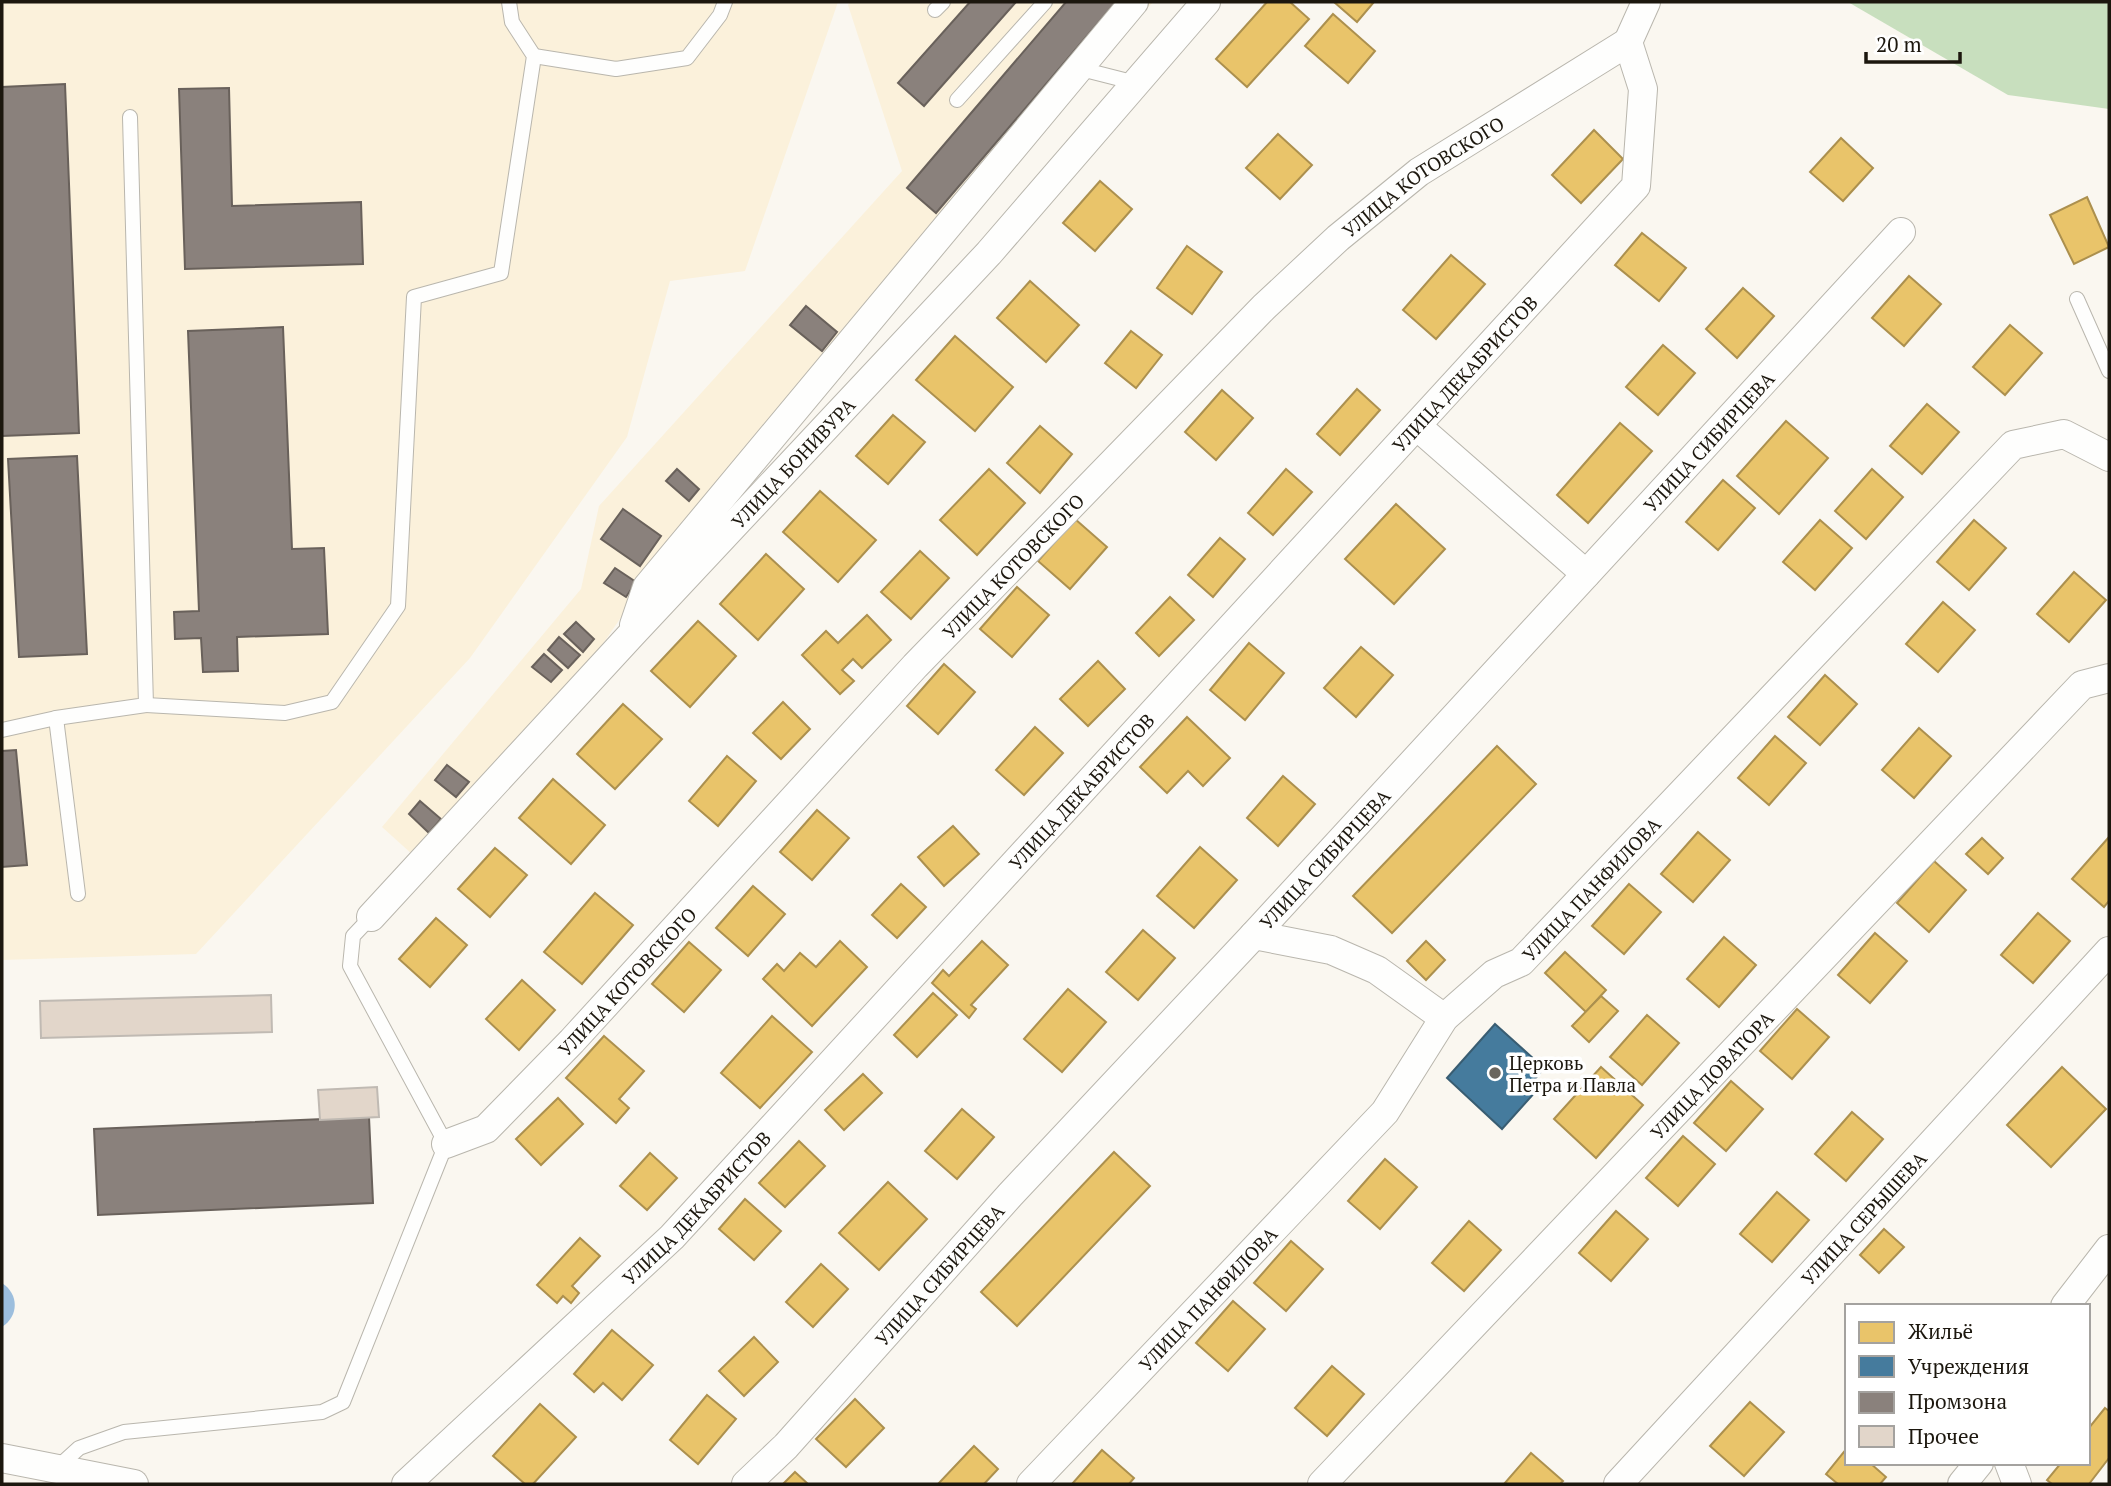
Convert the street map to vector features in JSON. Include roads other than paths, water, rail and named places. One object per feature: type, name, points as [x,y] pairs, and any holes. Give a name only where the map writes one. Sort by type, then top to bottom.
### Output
[{"type":"street","points":[[631,635],[647,587],[1134,2]]},
{"type":"street","name":"УЛИЦА БОНИВУРА","points":[[371,917],[989,253],[1206,2]]},
{"type":"street","points":[[1628,42],[1646,2]]},
{"type":"street","name":"УЛИЦА ДЕКАБРИСТОВ","points":[[407,1484],[672,1237],[1636,187],[1643,89],[1628,42]]},
{"type":"street","name":"УЛИЦА КОТОВСКОГО","points":[[446,1144],[486,1129],[496,1119],[572,1041],[915,666],[1264,307],[1338,238],[1419,172],[1628,42]]},
{"type":"street","name":"УЛИЦА СИБИРЦЕВА","points":[[746,1484],[786,1446],[1010,1195],[1254,935],[1901,232]]},
{"type":"street","points":[[1418,427],[1586,574]]},
{"type":"street","name":"УЛИЦА ПАНФИЛОВА","points":[[1031,1484],[1385,1112],[1444,1018],[1494,974],[1521,962],[2013,445],[2064,434],[2109,457]]},
{"type":"street","name":"УЛИЦА ДОВАТОРА","points":[[1322,1484],[2082,684],[2109,678]]},
{"type":"street","points":[[1254,935],[1331,950],[1377,970],[1444,1018]]},
{"type":"street","name":"УЛИЦА СЕРЫШЕВА","points":[[1618,1484],[2109,951]]},
{"type":"street","points":[[2066,1304],[2109,1249]]},
{"type":"street","points":[[2,1458],[134,1484]]},
{"type":"street","points":[[1962,1484],[1977,1465]]},
{"type":"street","points":[[2010,1465],[2017,1484]]},
{"type":"lane","points":[[2,730],[56,718],[146,705],[285,713],[332,702],[398,607],[414,297],[501,274],[534,56],[512,22],[509,2]]},
{"type":"lane","points":[[534,56],[616,69],[687,58],[720,15],[725,2]]},
{"type":"lane","points":[[957,100],[1045,2]]},
{"type":"lane","points":[[1077,68],[1136,83]]},
{"type":"lane","points":[[130,117],[146,705]]},
{"type":"lane","points":[[2077,299],[2109,371]]},
{"type":"lane","points":[[56,718],[78,894]]},
{"type":"lane","points":[[57,1468],[79,1448],[124,1432],[322,1412],[343,1402],[446,1144],[350,966],[353,936],[371,917]]},
{"type":"water","points":[[2,1283],[12,1293],[15,1305],[12,1317],[2,1327]]},
{"type":"place","name":"Церковь Петра и Павла","points":[[1495,1073]]}]
